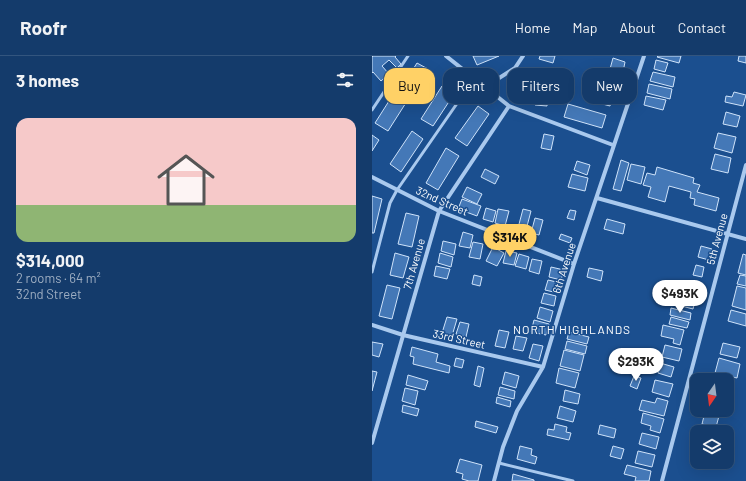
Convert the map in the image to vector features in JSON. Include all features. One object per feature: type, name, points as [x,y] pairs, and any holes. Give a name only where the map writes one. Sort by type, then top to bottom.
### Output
[{"type":"street","points":[[499,78],[515,68],[523,56]]},
{"type":"street","name":"6th Avenue","points":[[494,481],[503,447],[517,411],[543,367],[574,264],[597,198],[613,144],[644,56]]},
{"type":"street","points":[[450,57],[462,68]]},
{"type":"street","points":[[499,98],[509,106],[613,144]]},
{"type":"street","name":"7th Avenue","points":[[372,442],[439,211],[509,106]]},
{"type":"street","name":"5th Avenue","points":[[662,481],[746,165]]},
{"type":"street","name":"32nd Street","points":[[372,177],[439,211],[574,264]]},
{"type":"street","points":[[597,198],[746,239]]},
{"type":"street","name":"33rd Street","points":[[372,325],[403,335],[543,367]]},
{"type":"lane","points":[[372,110],[408,56]]},
{"type":"lane","points":[[372,272],[390,203],[457,104]]},
{"type":"lane","points":[[499,463],[572,481]]},
{"type":"building","points":[[396,56],[395,57],[401,64],[397,68],[389,60],[382,66],[384,68],[384,78],[381,81],[373,72],[372,73],[372,57]]},
{"type":"building","points":[[473,56],[499,56],[477,65]]},
{"type":"building","points":[[540,56],[555,56],[553,63],[539,59]]},
{"type":"building","points":[[681,56],[679,63],[657,57]]},
{"type":"building","points":[[739,56],[746,56],[746,63],[738,61]]},
{"type":"building","points":[[613,58],[625,62],[624,68],[610,68]]},
{"type":"building","points":[[656,60],[668,63],[665,72],[654,69]]},
{"type":"building","points":[[417,63],[426,68],[414,68]]},
{"type":"building","points":[[653,72],[675,77],[673,87],[650,81]]},
{"type":"building","points":[[649,84],[672,89],[670,99],[647,93]]},
{"type":"building","points":[[443,87],[443,104],[447,104],[433,126],[421,119],[431,104],[435,104],[435,97]]},
{"type":"building","points":[[734,92],[746,95],[743,106],[725,102],[726,96],[732,97]]},
{"type":"building","points":[[646,96],[666,100],[663,110],[644,105]]},
{"type":"building","points":[[387,104],[405,104],[388,131],[375,123]]},
{"type":"building","points":[[535,104],[547,104],[547,106]]},
{"type":"building","points":[[568,104],[606,115],[602,128],[564,117]]},
{"type":"building","points":[[478,106],[489,114],[467,146],[455,138]]},
{"type":"building","points":[[726,112],[740,116],[737,127],[723,124]]},
{"type":"building","points":[[412,131],[423,139],[401,172],[390,164]]},
{"type":"building","points":[[718,133],[736,137],[732,153],[714,148]]},
{"type":"building","points":[[544,134],[554,136],[551,150],[541,148]]},
{"type":"building","points":[[372,135],[379,140],[372,151]]},
{"type":"building","points":[[446,148],[459,156],[438,190],[426,183]]},
{"type":"building","points":[[715,154],[731,158],[728,173],[711,169]]},
{"type":"building","points":[[621,160],[629,163],[621,191],[613,189]]},
{"type":"building","points":[[577,161],[590,165],[587,175],[574,170]]},
{"type":"building","points":[[631,164],[645,167],[641,184],[627,180]]},
{"type":"building","points":[[657,167],[694,178],[693,183],[700,185],[697,192],[719,198],[716,211],[694,205],[695,199],[690,198],[691,192],[669,186],[665,202],[648,197],[651,187],[643,185],[647,173],[655,175]]},
{"type":"building","points":[[485,169],[499,176],[495,184],[481,177]]},
{"type":"building","points":[[572,174],[588,178],[585,191],[568,187]]},
{"type":"building","points":[[467,187],[482,194],[477,204],[462,197]]},
{"type":"building","points":[[372,196],[382,199],[374,233],[372,233]]},
{"type":"building","points":[[462,199],[481,206],[477,216],[458,209]]},
{"type":"building","points":[[486,208],[496,211],[493,222],[483,219]]},
{"type":"building","points":[[498,209],[509,211],[505,226],[495,223]]},
{"type":"building","points":[[523,209],[531,211],[526,230],[518,228]]},
{"type":"building","points":[[570,210],[576,211],[574,220],[567,218]]},
{"type":"building","points":[[406,213],[419,216],[412,247],[398,244]]},
{"type":"building","points":[[535,218],[543,220],[539,235],[531,233]]},
{"type":"building","points":[[607,219],[625,224],[623,234],[604,229]]},
{"type":"building","points":[[463,232],[473,235],[470,248],[459,246]]},
{"type":"building","points":[[561,234],[572,238],[570,243],[559,239]]},
{"type":"building","points":[[443,241],[456,244],[454,255],[441,251]]},
{"type":"building","points":[[473,242],[483,244],[480,259],[469,257]]},
{"type":"building","points":[[701,246],[712,249],[709,260],[698,257]]},
{"type":"building","points":[[493,247],[504,253],[497,266],[486,261]]},
{"type":"building","points":[[506,251],[517,253],[514,265],[503,263]]},
{"type":"building","points":[[395,253],[409,257],[403,278],[390,275]]},
{"type":"building","points":[[440,253],[453,257],[451,267],[438,263]]},
{"type":"building","points":[[519,254],[529,257],[526,269],[515,266]]},
{"type":"building","points":[[743,254],[746,255],[746,275],[738,273]]},
{"type":"building","points":[[532,259],[542,261],[539,274],[529,271]]},
{"type":"building","points":[[696,265],[704,267],[702,277],[693,275]]},
{"type":"building","points":[[436,266],[450,269],[447,279],[434,276]]},
{"type":"building","points":[[551,267],[564,270],[561,280],[549,277]]},
{"type":"building","points":[[589,268],[603,271],[601,281],[587,277]]},
{"type":"building","points":[[474,275],[482,277],[480,286],[472,284]]},
{"type":"building","points":[[740,275],[746,276],[746,286],[737,284]]},
{"type":"building","points":[[548,280],[561,283],[558,293],[545,290]]},
{"type":"building","points":[[681,283],[700,288],[698,295],[679,290]]},
{"type":"building","points":[[387,285],[400,288],[392,319],[379,316]]},
{"type":"building","points":[[737,286],[746,288],[746,310],[732,306]]},
{"type":"building","points":[[673,291],[696,297],[693,309],[670,303]]},
{"type":"building","points":[[544,293],[556,296],[554,306],[541,303]]},
{"type":"building","points":[[540,307],[553,311],[550,322],[537,318]]},
{"type":"building","points":[[671,308],[691,313],[690,320],[670,315]]},
{"type":"building","points":[[731,310],[746,314],[746,326],[728,321]]},
{"type":"building","points":[[447,317],[457,319],[452,336],[442,333]]},
{"type":"building","points":[[671,317],[689,322],[687,328],[669,324]]},
{"type":"building","points":[[534,320],[549,324],[546,335],[531,332]]},
{"type":"building","points":[[460,322],[469,324],[466,337],[456,334]]},
{"type":"building","points":[[663,325],[684,330],[680,345],[673,343],[674,339],[661,336]]},
{"type":"building","points":[[499,330],[509,332],[505,348],[495,346]]},
{"type":"building","points":[[569,332],[589,337],[587,344],[567,339]]},
{"type":"building","points":[[516,336],[527,338],[523,351],[513,349]]},
{"type":"building","points":[[567,341],[587,346],[585,354],[565,349]]},
{"type":"building","points":[[372,342],[383,344],[379,357],[372,355]]},
{"type":"building","points":[[723,343],[740,347],[737,358],[720,354]]},
{"type":"building","points":[[533,344],[543,346],[539,361],[529,358]]},
{"type":"building","points":[[665,345],[682,349],[679,361],[662,357]]},
{"type":"building","points":[[412,347],[438,354],[436,362],[450,366],[449,373],[413,364],[414,357],[410,356]]},
{"type":"building","points":[[564,350],[584,355],[580,371],[560,366]]},
{"type":"building","points":[[456,358],[464,360],[462,368],[454,366]]},
{"type":"building","points":[[719,358],[740,364],[737,378],[734,377],[734,373],[715,373]]},
{"type":"building","points":[[660,363],[674,367],[671,377],[658,373]]},
{"type":"building","points":[[478,366],[484,368],[480,387],[474,385]]},
{"type":"building","points":[[559,368],[579,373],[575,388],[556,383]]},
{"type":"building","points":[[372,371],[377,372],[372,391]]},
{"type":"building","points":[[505,372],[519,376],[516,388],[502,384]]},
{"type":"building","points":[[408,375],[428,381],[425,390],[406,385]]},
{"type":"building","points":[[634,376],[641,378],[637,389],[630,386]]},
{"type":"building","points":[[655,380],[673,384],[669,397],[652,392]]},
{"type":"building","points":[[500,387],[515,391],[514,399],[498,395]]},
{"type":"building","points":[[405,388],[418,391],[415,405],[402,401]]},
{"type":"building","points":[[565,390],[580,394],[578,404],[563,401]]},
{"type":"building","points":[[497,397],[511,401],[510,407],[496,403]]},
{"type":"building","points":[[657,398],[668,401],[664,416],[639,410],[642,400],[655,403]]},
{"type":"building","points":[[403,405],[419,409],[417,416],[402,412]]},
{"type":"building","points":[[560,406],[576,411],[573,422],[557,418]]},
{"type":"building","points":[[643,413],[664,419],[660,433],[650,430],[651,426],[641,423]]},
{"type":"building","points":[[704,417],[719,417],[717,425],[702,424]]},
{"type":"building","points":[[476,421],[498,427],[496,433],[475,427]]},
{"type":"building","points":[[555,424],[567,427],[566,432],[571,433],[569,440],[547,435],[548,429],[554,430]]},
{"type":"building","points":[[600,425],[616,429],[614,438],[598,434]]},
{"type":"building","points":[[642,433],[659,437],[656,449],[639,444]]},
{"type":"building","points":[[520,446],[532,449],[531,455],[537,457],[535,464],[517,459]]},
{"type":"building","points":[[613,446],[624,449],[621,459],[610,456]]},
{"type":"building","points":[[638,451],[655,455],[652,467],[635,463]]},
{"type":"building","points":[[460,459],[482,465],[478,481],[462,479],[463,474],[456,472]]},
{"type":"building","points":[[627,465],[651,471],[649,481],[635,481],[636,477],[624,474]]},
{"type":"building","points":[[513,474],[534,480],[534,481],[512,481]]},
{"type":"district","name":"NORTH HIGHLANDS","points":[[572,330]]}]
